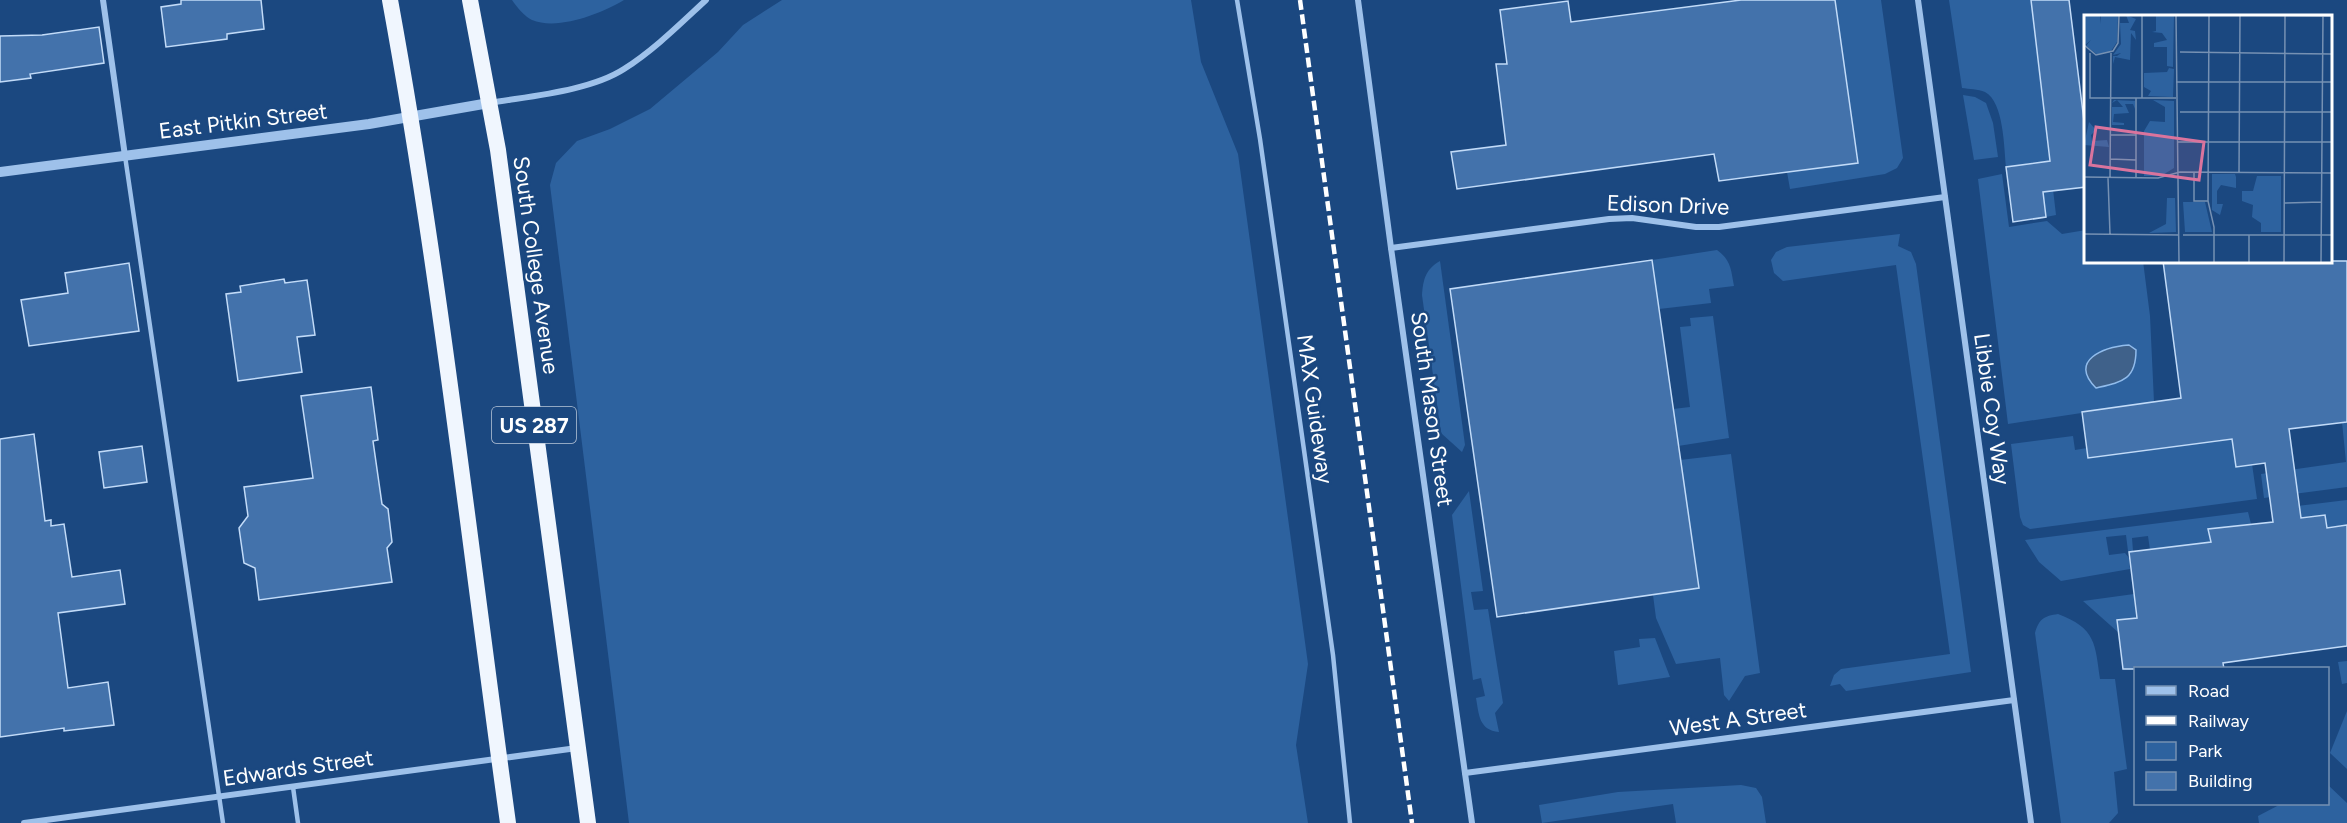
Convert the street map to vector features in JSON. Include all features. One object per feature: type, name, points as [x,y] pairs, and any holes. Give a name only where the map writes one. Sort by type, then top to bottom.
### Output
[{"type":"highway","points":[[390,0],[411,118],[446,355],[508,823]]},
{"type":"highway","name":"South College Avenue","points":[[470,0],[499,158],[588,823]]},
{"type":"street","points":[[103,0],[125,156]]},
{"type":"street","points":[[489,103],[583,86],[622,70],[647,52],[706,0]]},
{"type":"street","name":"South Mason Street","points":[[1358,0],[1472,823]]},
{"type":"street","name":"Libbie Coy Way","points":[[1918,0],[2031,823]]},
{"type":"street","name":"East Pitkin Street","points":[[0,172],[411,118],[489,103]]},
{"type":"street","name":"Edison Drive","points":[[1391,248],[1632,218],[1696,227],[1744,225],[1944,197]]},
{"type":"street","name":"West A Street","points":[[1465,773],[2014,700]]},
{"type":"street","name":"Edwards Street","points":[[24,823],[577,748]]},
{"type":"lane","name":"MAX Guideway","points":[[1237,0],[1260,139],[1333,655],[1350,823]]},
{"type":"lane","points":[[125,156],[223,823]]},
{"type":"lane","points":[[293,787],[298,823]]},
{"type":"green space","points":[[512,0],[624,0],[580,19],[543,23],[529,19]]},
{"type":"green space","points":[[782,0],[1191,0],[1201,62],[1238,154],[1308,664],[1296,745],[1308,823],[629,823],[550,185],[556,163],[577,141],[610,129],[650,109],[718,52],[743,25]]},
{"type":"green space","points":[[1835,0],[1881,0],[1903,158],[1897,168],[1885,174],[1790,189],[1787,172],[1858,162]]},
{"type":"green space","points":[[1949,0],[2031,0],[2056,215],[2046,217],[2039,162],[2006,167],[2002,126],[1996,105],[1991,97],[1982,91],[1962,88]]},
{"type":"green space","points":[[1963,95],[1975,97],[1986,103],[1993,123],[1998,157],[1974,160]]},
{"type":"green space","points":[[2002,174],[2009,227],[2047,221],[2062,234],[2084,230],[2084,262],[2143,262],[2150,316],[2154,402],[2008,424],[1978,179]]},
{"type":"green space","points":[[1900,234],[1898,246],[1911,252],[1916,264],[1971,672],[1846,691],[1840,684],[1830,686],[1834,675],[1841,669],[1950,654],[1896,265],[1783,281],[1774,273],[1771,260],[1776,252],[1787,247]]},
{"type":"green space","points":[[1717,250],[1728,262],[1734,286],[1709,289],[1711,303],[1659,309],[1652,260]]},
{"type":"green space","points":[[1440,261],[1465,445],[1462,452],[1441,433],[1422,295],[1426,275],[1431,267]]},
{"type":"green space","points":[[1713,316],[1729,438],[1678,446],[1673,409],[1690,407],[1680,327],[1691,326],[1690,318]]},
{"type":"green space","points":[[2342,422],[2347,422],[2347,487],[2264,498],[2261,474],[2346,462]]},
{"type":"green space","points":[[2073,436],[2075,450],[2087,448],[2088,457],[2232,439],[2236,466],[2252,464],[2257,499],[2030,529],[2023,525],[2020,517],[2011,444]]},
{"type":"green space","points":[[1731,454],[1760,673],[1745,676],[1729,701],[1724,695],[1720,658],[1676,664],[1656,618],[1653,595],[1698,588],[1680,460]]},
{"type":"green space","points":[[1469,491],[1483,591],[1471,592],[1474,610],[1488,609],[1503,703],[1495,713],[1499,732],[1492,731],[1484,725],[1478,710],[1476,698],[1485,696],[1481,678],[1473,680],[1452,515]]},
{"type":"green space","points":[[2347,500],[2347,525],[2327,528],[2325,515],[2290,519],[2289,507]]},
{"type":"green space","points":[[2248,512],[2251,524],[2208,529],[2211,542],[2150,550],[2148,536],[2132,538],[2133,551],[2128,551],[2126,535],[2106,537],[2109,555],[2125,553],[2129,558],[2130,569],[2061,581],[2039,562],[2025,540]]},
{"type":"green space","points":[[2134,594],[2136,618],[2117,620],[2119,633],[2083,601]]},
{"type":"green space","points":[[2058,614],[2071,619],[2087,631],[2095,647],[2100,679],[2115,679],[2127,769],[2114,772],[2118,813],[2109,823],[2061,823],[2035,633],[2038,624],[2043,619]]},
{"type":"green space","points":[[1655,638],[1670,677],[1618,685],[1614,651],[1640,647],[1639,639]]},
{"type":"green space","points":[[2347,661],[2347,683],[2342,684],[2338,662]]},
{"type":"green space","points":[[2347,711],[2347,769],[2330,753]]},
{"type":"green space","points":[[1741,785],[1756,788],[1762,797],[1766,823],[1676,823],[1673,804],[1542,823],[1539,805],[1618,792]]},
{"type":"green space","points":[[2329,786],[2347,803],[2347,823],[2259,823],[2258,816],[2279,805],[2329,805]]},
{"type":"shaded area","points":[[2129,345],[2136,350],[2130,374],[2113,384],[2096,388],[2088,378],[2086,370],[2088,363],[2100,352]]},
{"type":"building","points":[[181,0],[261,0],[264,29],[227,34],[227,39],[166,47],[161,7],[181,4]]},
{"type":"building","points":[[1741,0],[1835,0],[1858,163],[1719,181],[1714,154],[1457,189],[1451,152],[1506,145],[1496,64],[1507,64],[1500,10],[1568,1],[1571,22]]},
{"type":"building","points":[[2031,0],[2069,0],[2084,121],[2084,187],[2043,192],[2046,217],[2013,222],[2006,167],[2050,161]]},
{"type":"building","points":[[99,27],[104,63],[30,74],[31,78],[0,82],[0,36],[42,35]]},
{"type":"building","points":[[1652,260],[1699,588],[1497,617],[1450,289]]},
{"type":"building","points":[[2347,261],[2347,422],[2289,429],[2301,518],[2325,515],[2327,528],[2347,525],[2347,646],[2223,663],[2224,667],[2123,669],[2117,620],[2137,618],[2129,552],[2211,542],[2208,529],[2273,522],[2265,463],[2236,467],[2232,439],[2088,458],[2082,412],[2181,398],[2163,262]]},
{"type":"building","points":[[129,263],[139,331],[29,346],[21,300],[68,293],[65,273]]},
{"type":"building","points":[[284,279],[285,283],[307,280],[315,335],[297,337],[302,372],[238,381],[226,294],[241,292],[240,286]]},
{"type":"building","points":[[371,387],[378,440],[373,441],[382,504],[388,509],[392,542],[387,548],[392,582],[259,600],[255,568],[244,563],[239,528],[248,516],[244,487],[313,478],[301,396]]},
{"type":"building","points":[[34,434],[45,521],[51,520],[51,526],[64,524],[72,577],[120,570],[125,604],[58,613],[68,688],[108,682],[114,725],[64,731],[64,728],[0,737],[0,439]]},
{"type":"building","points":[[142,446],[147,482],[104,488],[99,452]]},
{"type":"railway","points":[[1300,0],[1412,823]]}]
